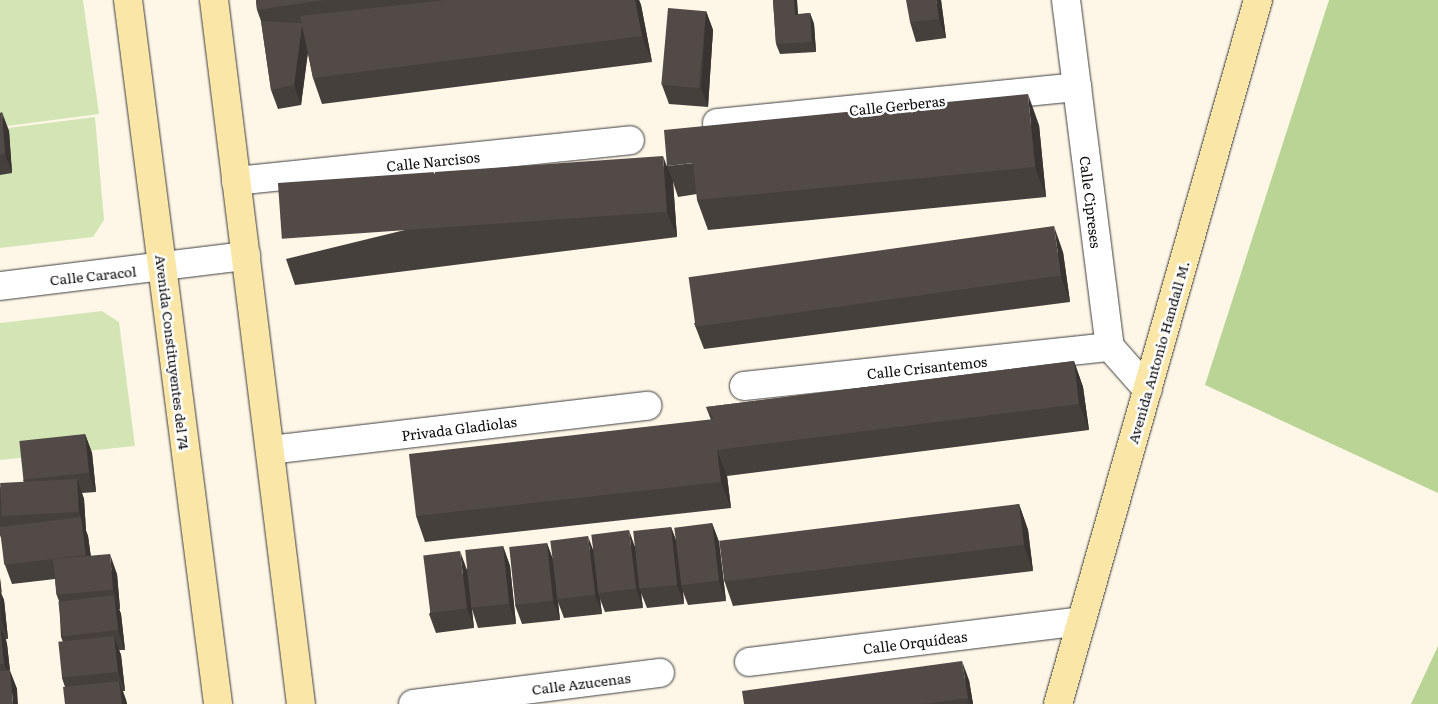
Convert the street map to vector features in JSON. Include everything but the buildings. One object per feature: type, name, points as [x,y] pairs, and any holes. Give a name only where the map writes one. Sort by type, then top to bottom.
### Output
[{"type":"main road","name":"Avenida Constituyentes del 74","points":[[128,0],[218,704]]},
{"type":"main road","points":[[214,0],[301,704]]},
{"type":"main road","name":"Avenida Antonio Handall M.","points":[[1058,704],[1258,0]]},
{"type":"street","name":"Calle Cipreses","points":[[1066,0],[1110,347]]},
{"type":"street","name":"Calle Gerberas","points":[[717,123],[1077,87]]},
{"type":"street","name":"Calle Narcisos","points":[[236,181],[630,140]]},
{"type":"street","name":"Calle Caracol","points":[[0,286],[246,256]]},
{"type":"street","points":[[1110,347],[1148,390]]},
{"type":"street","name":"Calle Crisantemos","points":[[744,386],[1110,347]]},
{"type":"street","name":"Privada Gladiolas","points":[[270,450],[647,406]]},
{"type":"street","name":"Calle Orquídeas","points":[[749,662],[1081,621]]},
{"type":"street","name":"Calle Azucenas","points":[[412,704],[660,673]]},
{"type":"green space","points":[[0,0],[83,0],[99,114],[0,127]]},
{"type":"green space","points":[[1329,0],[1438,0],[1438,493],[1205,385]]},
{"type":"green space","points":[[95,117],[104,220],[93,237],[0,248],[0,129]]},
{"type":"green space","points":[[102,311],[119,322],[135,446],[0,460],[0,323]]},
{"type":"green space","points":[[1438,646],[1438,704],[1411,704]]}]
